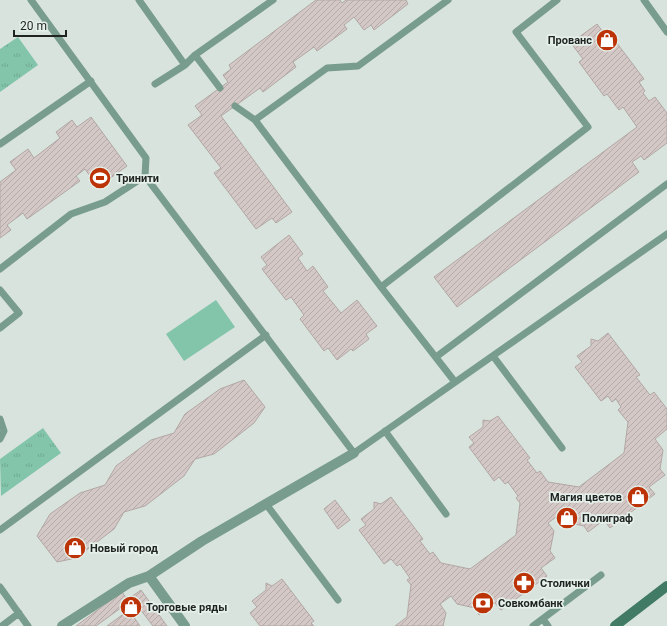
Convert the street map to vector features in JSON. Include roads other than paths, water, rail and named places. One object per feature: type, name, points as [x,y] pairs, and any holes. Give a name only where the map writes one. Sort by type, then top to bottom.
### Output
[{"type":"main road","points":[[615,626],[667,586]]},
{"type":"street","points":[[62,626],[129,583],[149,576],[202,541],[354,453]]},
{"type":"street","points":[[149,576],[185,626]]},
{"type":"lane","points":[[31,0],[146,158],[145,176],[354,453],[667,234]]},
{"type":"lane","points":[[139,0],[185,65]]},
{"type":"lane","points":[[155,84],[185,65],[195,55],[272,0]]},
{"type":"lane","points":[[255,120],[327,68],[358,66],[448,0]]},
{"type":"lane","points":[[381,287],[588,127],[516,32],[557,0]]},
{"type":"lane","points":[[644,0],[667,32]]},
{"type":"lane","points":[[195,55],[220,88]]},
{"type":"lane","points":[[0,144],[91,81]]},
{"type":"lane","points":[[235,106],[255,120],[455,382]]},
{"type":"lane","points":[[0,269],[71,214],[105,202],[145,176]]},
{"type":"lane","points":[[436,357],[667,184]]},
{"type":"lane","points":[[0,290],[19,313],[0,328]]},
{"type":"lane","points":[[0,530],[266,335]]},
{"type":"lane","points":[[493,356],[562,448]]},
{"type":"lane","points":[[0,419],[4,431],[0,439]]},
{"type":"lane","points":[[385,431],[446,514]]},
{"type":"lane","points":[[266,504],[338,600]]},
{"type":"lane","points":[[533,626],[601,575]]},
{"type":"lane","points":[[0,587],[28,626]]},
{"type":"lane","points":[[2,626],[19,613]]},
{"type":"lane","points":[[542,619],[548,626]]},
{"type":"place","name":"Прованс","points":[[607,40]]},
{"type":"place","name":"Тринити","points":[[100,178]]},
{"type":"place","name":"Магия цветов","points":[[638,497]]},
{"type":"place","name":"Полиграф","points":[[567,518]]},
{"type":"place","name":"Новый город","points":[[75,548]]},
{"type":"place","name":"Столички","points":[[524,583]]},
{"type":"place","name":"Совкомбанк","points":[[483,603]]},
{"type":"place","name":"Торговые ряды","points":[[131,607]]}]
